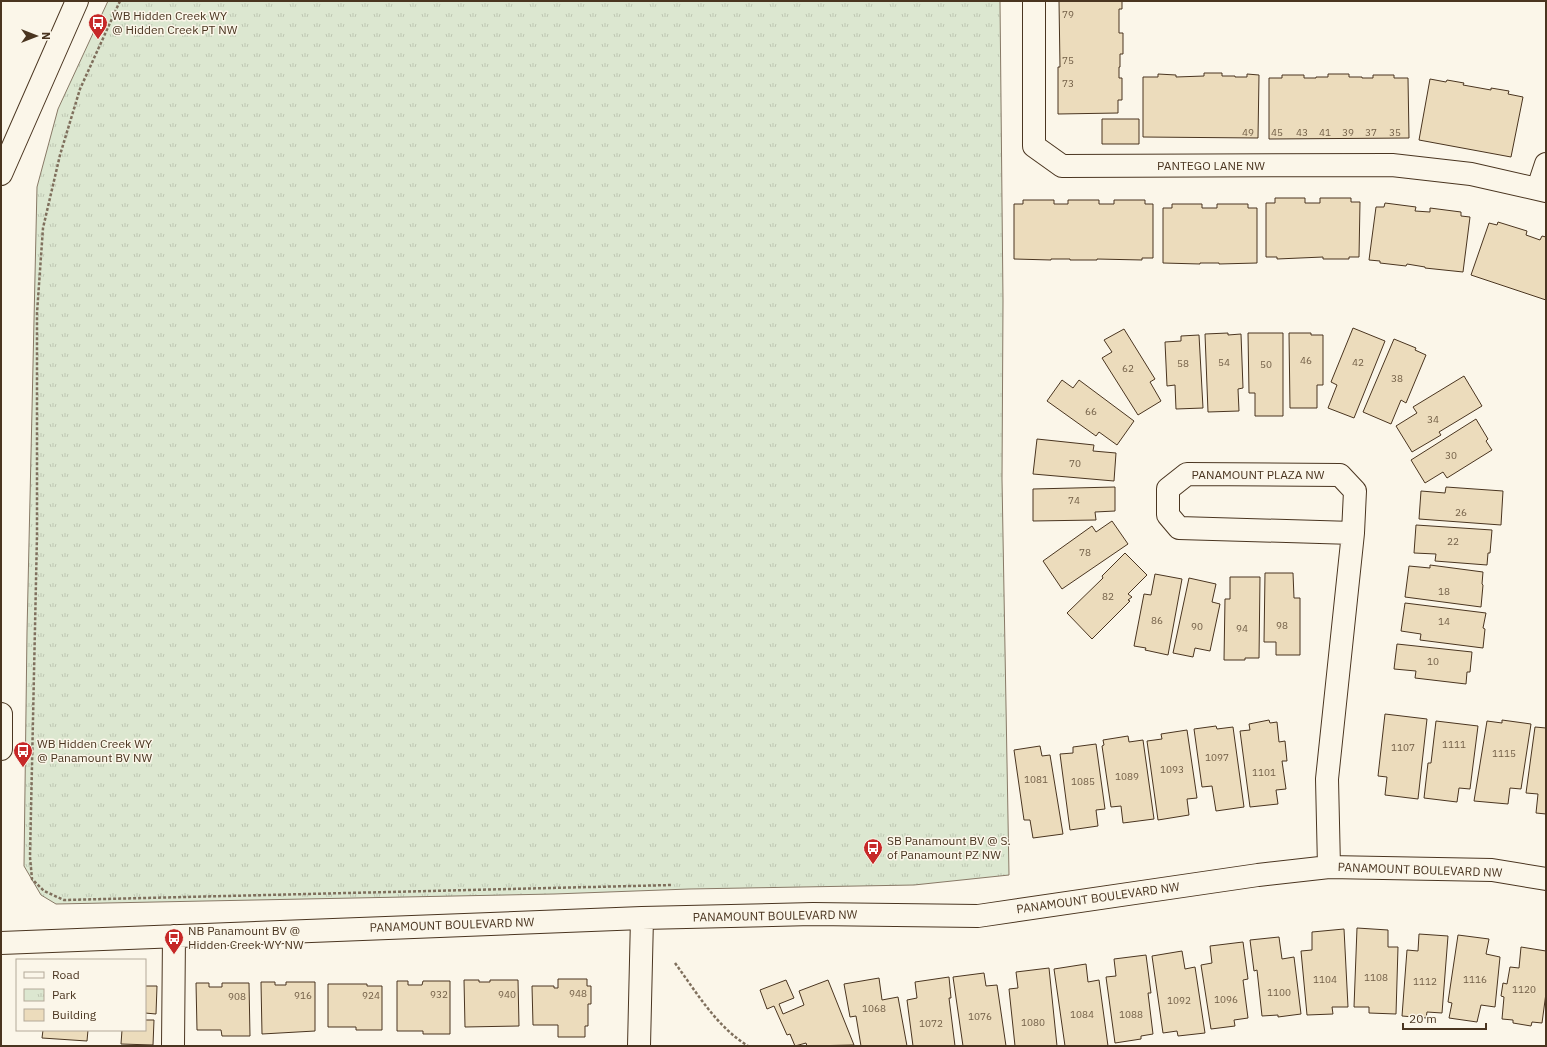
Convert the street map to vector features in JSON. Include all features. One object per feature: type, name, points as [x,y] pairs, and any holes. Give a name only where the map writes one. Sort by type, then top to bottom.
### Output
[{"type":"street","points":[[1,174],[78,1]]},
{"type":"street","name":"PANTEGO LANE NW","points":[[1034,1],[1034,146],[1062,166],[1392,165],[1471,174],[1542,190],[1546,164]]},
{"type":"street","name":"PANAMOUNT PLAZA NW","points":[[1330,867],[1327,779],[1353,533],[1355,491],[1340,475],[1186,474],[1168,489],[1168,515],[1179,528],[1353,533]]},
{"type":"street","points":[[1,714],[1,749]]},
{"type":"street","name":"PANAMOUNT BOULEVARD NW","points":[[1,943],[642,918],[813,914],[978,916],[1258,875],[1330,867],[1492,870],[1546,879]]},
{"type":"street","points":[[639,1046],[642,918]]},
{"type":"street","points":[[173,1046],[174,936]]},
{"type":"path","points":[[120,1],[80,89],[60,155],[43,228],[36,313],[38,534],[30,857],[32,879],[44,891],[64,900],[672,885]]},
{"type":"path","points":[[675,963],[712,1015],[737,1039],[748,1046]]},
{"type":"green space","points":[[108,1],[1000,1],[1003,301],[1002,479],[1009,875],[914,885],[689,889],[554,894],[56,904],[41,895],[24,866],[27,632],[37,187],[58,109]]},
{"type":"building","points":[[1059,1],[1122,1],[1122,9],[1119,9],[1119,33],[1123,33],[1123,54],[1120,54],[1119,78],[1122,78],[1122,100],[1118,100],[1118,113],[1058,114],[1058,67],[1060,67]]},
{"type":"building","points":[[1204,73],[1222,73],[1222,76],[1235,77],[1247,77],[1247,74],[1259,75],[1258,138],[1143,137],[1143,77],[1158,77],[1158,74],[1176,75],[1176,77],[1204,76]]},
{"type":"building","points":[[1328,74],[1349,74],[1349,77],[1362,78],[1373,78],[1373,75],[1394,75],[1394,78],[1408,78],[1409,138],[1269,139],[1269,78],[1282,78],[1282,75],[1304,75],[1304,78],[1316,78],[1328,77]]},
{"type":"building","points":[[1430,79],[1464,83],[1463,85],[1491,90],[1491,88],[1509,91],[1508,94],[1523,97],[1511,157],[1419,140]]},
{"type":"building","points":[[1102,119],[1139,119],[1139,144],[1102,144]]},
{"type":"building","points":[[1275,198],[1305,198],[1305,203],[1320,203],[1320,198],[1351,198],[1351,202],[1360,202],[1359,257],[1349,257],[1349,259],[1323,259],[1323,257],[1277,259],[1277,257],[1266,257],[1266,203],[1275,203]]},
{"type":"building","points":[[1023,200],[1054,200],[1054,204],[1068,204],[1068,200],[1099,200],[1099,204],[1114,204],[1114,200],[1145,200],[1145,204],[1153,204],[1153,258],[1142,258],[1142,260],[1014,259],[1014,204],[1023,204]]},
{"type":"building","points":[[1385,203],[1416,207],[1415,211],[1430,212],[1430,208],[1461,212],[1461,216],[1470,217],[1463,272],[1425,268],[1407,264],[1406,266],[1380,263],[1380,261],[1369,260],[1376,207],[1384,207]]},
{"type":"building","points":[[1172,204],[1202,204],[1202,208],[1217,208],[1217,204],[1248,204],[1248,208],[1257,208],[1257,263],[1163,263],[1163,208],[1172,208]]},
{"type":"building","points":[[1498,222],[1527,231],[1526,235],[1540,240],[1542,236],[1546,237],[1546,300],[1471,275],[1489,223],[1497,225]]},
{"type":"building","points":[[1353,328],[1385,341],[1354,418],[1328,408],[1337,385],[1331,382]]},
{"type":"building","points":[[1124,329],[1155,379],[1150,382],[1161,401],[1138,415],[1102,358],[1112,352],[1104,340]]},
{"type":"building","points":[[1228,333],[1228,335],[1241,334],[1243,388],[1238,389],[1239,411],[1208,412],[1205,334]]},
{"type":"building","points":[[1248,333],[1283,333],[1283,416],[1255,416],[1255,393],[1249,393]]},
{"type":"building","points":[[1289,333],[1311,333],[1311,335],[1323,335],[1323,385],[1317,385],[1317,408],[1290,408]]},
{"type":"building","points":[[1199,335],[1203,408],[1176,409],[1175,385],[1167,386],[1165,342],[1181,341],[1181,336]]},
{"type":"building","points":[[1394,339],[1416,348],[1415,350],[1426,355],[1406,403],[1401,400],[1391,424],[1363,412]]},
{"type":"building","points":[[1464,376],[1482,406],[1439,432],[1441,435],[1412,452],[1396,426],[1417,413],[1413,407]]},
{"type":"building","points":[[1062,380],[1073,388],[1079,380],[1134,421],[1117,445],[1099,432],[1096,436],[1047,401]]},
{"type":"building","points":[[1476,419],[1488,439],[1486,441],[1492,450],[1447,478],[1443,472],[1425,483],[1411,460]]},
{"type":"building","points":[[1037,439],[1094,445],[1093,451],[1116,453],[1114,481],[1033,474]]},
{"type":"building","points":[[1115,487],[1115,511],[1095,512],[1096,520],[1033,521],[1033,489]]},
{"type":"building","points":[[1446,487],[1503,491],[1501,525],[1419,519],[1421,491],[1445,493]]},
{"type":"building","points":[[1112,521],[1128,544],[1062,589],[1043,561],[1092,526],[1096,532]]},
{"type":"building","points":[[1416,525],[1492,530],[1490,553],[1488,553],[1487,565],[1435,561],[1436,554],[1414,553]]},
{"type":"building","points":[[1125,553],[1147,575],[1128,594],[1132,597],[1128,600],[1130,601],[1092,639],[1067,613],[1103,578],[1102,576]]},
{"type":"building","points":[[1430,565],[1483,572],[1481,607],[1405,597],[1409,566],[1430,568]]},
{"type":"building","points":[[1265,573],[1293,573],[1294,598],[1300,598],[1300,655],[1276,655],[1276,642],[1264,642]]},
{"type":"building","points":[[1155,574],[1182,579],[1168,655],[1134,646],[1144,594],[1151,595]]},
{"type":"building","points":[[1230,577],[1260,577],[1259,658],[1224,660],[1225,599],[1230,599]]},
{"type":"building","points":[[1189,578],[1216,584],[1212,602],[1220,604],[1210,651],[1195,648],[1193,657],[1173,653]]},
{"type":"building","points":[[1405,603],[1486,613],[1483,628],[1485,629],[1483,648],[1420,640],[1421,634],[1401,631]]},
{"type":"building","points":[[1397,644],[1472,652],[1470,672],[1467,672],[1466,684],[1415,678],[1416,671],[1394,669]]},
{"type":"building","points":[[1385,714],[1427,719],[1418,799],[1385,795],[1387,777],[1378,776]]},
{"type":"building","points":[[1269,720],[1270,723],[1277,722],[1279,742],[1285,741],[1287,761],[1282,761],[1286,789],[1276,790],[1278,804],[1250,807],[1240,731],[1250,730],[1249,724]]},
{"type":"building","points":[[1502,720],[1531,724],[1521,789],[1510,788],[1508,804],[1474,801],[1487,721],[1502,723]]},
{"type":"building","points":[[1436,721],[1478,726],[1470,789],[1459,788],[1457,802],[1424,798],[1428,763],[1431,763]]},
{"type":"building","points":[[1216,726],[1217,729],[1233,727],[1244,807],[1216,811],[1212,786],[1202,787],[1194,729]]},
{"type":"building","points":[[1535,727],[1546,728],[1546,814],[1536,813],[1538,794],[1526,793]]},
{"type":"building","points":[[1187,730],[1197,798],[1187,799],[1189,815],[1158,820],[1147,741],[1162,739],[1161,734]]},
{"type":"building","points":[[1128,736],[1129,742],[1143,740],[1154,819],[1123,823],[1121,806],[1111,807],[1102,746],[1104,745],[1103,740]]},
{"type":"building","points":[[1096,744],[1105,809],[1096,810],[1098,826],[1070,830],[1060,754],[1073,753],[1073,747]]},
{"type":"building","points":[[1040,746],[1042,756],[1050,755],[1063,834],[1033,838],[1030,820],[1024,820],[1014,750]]},
{"type":"building","points":[[1357,928],[1388,930],[1388,947],[1398,947],[1396,1014],[1369,1013],[1369,1007],[1354,1007]]},
{"type":"building","points":[[1344,929],[1348,1007],[1332,1007],[1333,1014],[1307,1015],[1301,951],[1312,950],[1312,932]]},
{"type":"building","points":[[1419,934],[1448,936],[1442,1013],[1427,1012],[1426,1018],[1402,1016],[1407,950],[1418,951]]},
{"type":"building","points":[[1458,935],[1489,939],[1486,954],[1500,957],[1495,1007],[1481,1005],[1477,1022],[1449,1018],[1452,1003],[1448,1002]]},
{"type":"building","points":[[1279,937],[1282,959],[1294,957],[1301,1014],[1278,1017],[1278,1015],[1262,1016],[1257,970],[1254,971],[1250,940]]},
{"type":"building","points":[[1243,942],[1248,979],[1243,980],[1248,1018],[1234,1020],[1235,1026],[1211,1029],[1201,965],[1212,963],[1210,946]]},
{"type":"building","points":[[1521,947],[1546,951],[1546,993],[1542,1023],[1532,1022],[1531,1026],[1513,1023],[1513,1020],[1502,1019],[1504,997],[1501,996],[1503,983],[1507,984],[1510,967],[1519,968]]},
{"type":"building","points":[[1182,951],[1185,969],[1195,967],[1205,1033],[1178,1036],[1177,1031],[1163,1033],[1152,956]]},
{"type":"building","points":[[1146,955],[1151,993],[1148,993],[1153,1034],[1141,1036],[1141,1039],[1115,1043],[1106,977],[1116,976],[1114,959]]},
{"type":"building","points":[[1086,964],[1088,982],[1099,980],[1108,1046],[1065,1046],[1054,969]]},
{"type":"building","points":[[1049,968],[1057,1046],[1015,1046],[1009,989],[1018,988],[1016,972]]},
{"type":"building","points":[[984,973],[986,986],[997,985],[1006,1046],[963,1046],[953,977]]},
{"type":"building","points":[[949,977],[951,998],[949,998],[955,1046],[913,1046],[907,1000],[917,998],[915,982]]},
{"type":"building","points":[[879,978],[882,1000],[898,997],[907,1046],[861,1046],[856,1016],[850,1017],[844,984]]},
{"type":"building","points":[[558,979],[587,979],[587,986],[591,986],[591,1004],[588,1004],[588,1026],[585,1026],[585,1037],[558,1037],[558,1025],[533,1025],[532,986],[554,986],[554,988],[558,988]]},
{"type":"building","points":[[464,980],[490,982],[490,980],[518,980],[519,1026],[465,1027]]},
{"type":"building","points":[[786,980],[794,998],[779,1004],[783,1014],[804,1005],[799,991],[828,980],[854,1045],[807,1046],[806,1043],[795,1046],[790,1034],[787,1035],[774,1006],[767,1009],[760,990]]},
{"type":"building","points":[[397,981],[408,981],[408,985],[422,985],[423,981],[450,981],[450,1034],[423,1034],[423,1031],[397,1031]]},
{"type":"building","points":[[261,982],[275,982],[275,985],[286,985],[286,982],[315,982],[315,1031],[262,1034]]},
{"type":"building","points":[[196,983],[209,983],[209,987],[222,987],[222,983],[249,983],[250,1036],[222,1036],[221,1030],[197,1030]]},
{"type":"building","points":[[328,984],[367,984],[367,986],[382,986],[382,1030],[356,1030],[356,1027],[328,1027]]},
{"type":"building","points":[[146,986],[157,986],[156,1014],[146,1013]]},
{"type":"building","points":[[146,1020],[154,1020],[153,1045],[121,1044],[122,1031],[146,1031]]},
{"type":"building","points":[[43,1031],[88,1031],[87,1041],[42,1038]]},
{"type":"place","name":"WB Hidden Creek WY @ Hidden Creek PT NW","points":[[98,40]]},
{"type":"place","name":"WB Hidden Creek WY @ Panamount BV NW","points":[[23,768]]},
{"type":"place","name":"SB Panamount BV @ S. of Panamount PZ NW","points":[[873,865]]},
{"type":"place","name":"NB Panamount BV @ Hidden Creek WY NW","points":[[174,955]]}]
